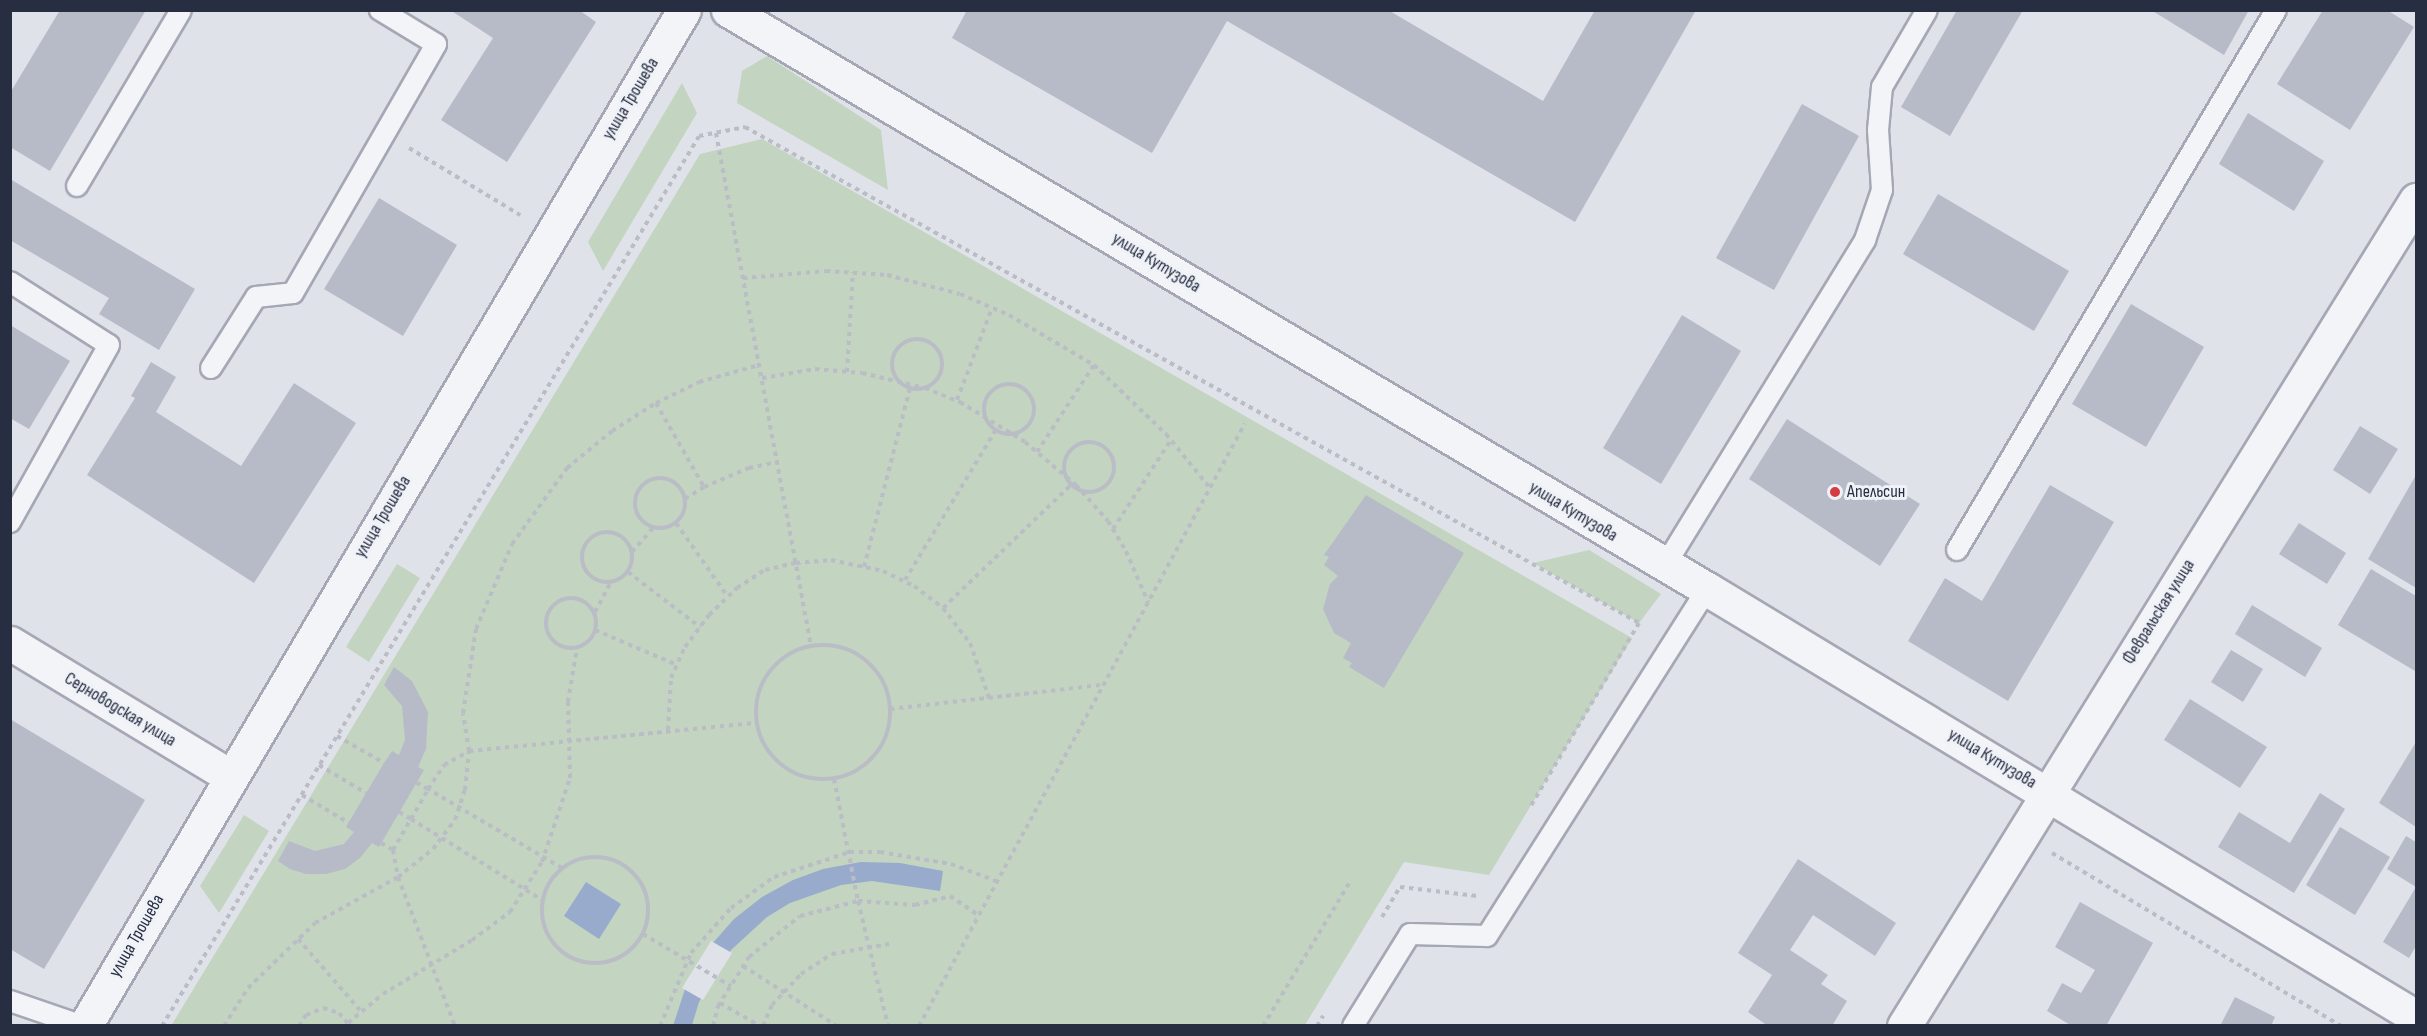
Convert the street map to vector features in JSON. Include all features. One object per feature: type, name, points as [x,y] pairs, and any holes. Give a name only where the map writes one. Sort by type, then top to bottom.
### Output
[{"type":"street","name":"улица Трошева","points":[[84,1026],[684,10]]},
{"type":"street","name":"улица Кутузова","points":[[728,10],[1372,390],[1664,567],[1707,589],[2047,792],[2416,1017]]},
{"type":"street","name":"Февральская улица","points":[[1904,1026],[2416,200]]},
{"type":"street","name":"Серноводская улица","points":[[10,643],[230,776]]},
{"type":"lane","points":[[77,186],[181,10]]},
{"type":"lane","points":[[211,368],[256,297],[293,293],[436,45],[380,10]]},
{"type":"lane","points":[[1664,567],[1865,240],[1882,190],[1878,130],[1882,87],[1928,10]]},
{"type":"lane","points":[[1956,550],[2276,10]]},
{"type":"lane","points":[[10,282],[109,345],[18,493],[10,522]]},
{"type":"lane","points":[[1353,1026],[1410,934],[1487,936],[1707,589]]},
{"type":"lane","points":[[10,1001],[84,1026]]},
{"type":"path","points":[[162,1026],[699,136],[746,126],[1639,623],[1525,815]]},
{"type":"path","points":[[716,133],[811,646]]},
{"type":"path","points":[[385,134],[521,215]]},
{"type":"path","points":[[743,278],[791,272],[853,272],[922,282],[992,308],[1039,330],[1094,364],[1171,440],[1210,488]]},
{"type":"path","points":[[847,372],[853,272]]},
{"type":"path","points":[[957,400],[992,308]]},
{"type":"path","points":[[906,340],[926,340],[935,345],[942,363],[935,382],[925,388],[910,388],[898,382],[891,364],[898,346],[906,340]]},
{"type":"path","points":[[1037,452],[1094,364]]},
{"type":"path","points":[[224,1026],[248,988],[315,923],[398,877],[441,840],[458,808],[469,752],[464,713],[476,629],[512,544],[567,468],[612,431],[656,403],[699,382],[759,365]]},
{"type":"path","points":[[762,378],[814,369],[847,372],[925,388],[957,400],[1037,452],[1082,491],[1113,529],[1148,602]]},
{"type":"path","points":[[1008,383],[1018,385],[1032,399],[1034,409],[1027,427],[1012,434],[996,430],[985,417],[985,400],[990,391],[1008,383]]},
{"type":"path","points":[[864,567],[910,388]]},
{"type":"path","points":[[656,403],[704,487]]},
{"type":"path","points":[[919,1026],[1245,423]]},
{"type":"path","points":[[905,580],[996,430]]},
{"type":"path","points":[[1113,529],[1171,440]]},
{"type":"path","points":[[1099,443],[1113,457],[1113,476],[1100,491],[1082,491],[1071,485],[1066,476],[1066,458],[1080,444],[1099,443]]},
{"type":"path","points":[[685,499],[704,487],[748,468],[777,462]]},
{"type":"path","points":[[594,612],[611,582],[628,572],[632,553],[654,527],[675,523],[684,513],[685,499],[678,484],[670,479],[650,479],[642,485],[634,503],[636,513],[654,527]]},
{"type":"path","points":[[943,608],[1071,485]]},
{"type":"path","points":[[675,523],[728,597]]},
{"type":"path","points":[[611,582],[598,581],[584,567],[582,557],[589,539],[597,533],[617,533],[625,538],[632,553]]},
{"type":"path","points":[[668,730],[667,703],[677,665],[700,627],[728,597],[765,570],[796,563],[831,560],[864,567],[905,580],[943,608],[970,643],[989,698]]},
{"type":"path","points":[[628,572],[700,627]]},
{"type":"path","points":[[570,597],[589,604],[594,612],[595,630],[589,640],[577,647],[561,647],[547,633],[547,613],[552,604],[570,597]]},
{"type":"path","points":[[595,630],[677,665]]},
{"type":"path","points":[[832,645],[852,651],[870,664],[883,680],[890,709],[884,742],[871,759],[854,772],[834,779],[811,779],[789,770],[771,756],[757,723],[759,689],[771,669],[789,654],[811,646],[832,645]]},
{"type":"path","points":[[299,1026],[306,1015],[322,1008],[339,1012],[349,1024],[360,1010],[432,966],[510,912],[543,858],[570,778],[572,740],[568,702],[577,647]]},
{"type":"path","points":[[890,709],[1102,685]]},
{"type":"path","points":[[456,1026],[398,877],[393,850],[444,765],[469,752],[668,730],[757,723]]},
{"type":"path","points":[[337,736],[384,763]]},
{"type":"path","points":[[319,765],[366,793]]},
{"type":"path","points":[[834,779],[856,894],[888,1026]]},
{"type":"path","points":[[417,783],[562,868]]},
{"type":"path","points":[[302,795],[349,823]]},
{"type":"path","points":[[399,812],[441,840],[542,900]]},
{"type":"path","points":[[2021,834],[2341,1026]]},
{"type":"path","points":[[381,843],[393,850]]},
{"type":"path","points":[[660,1026],[688,959],[731,908],[774,877],[850,854],[915,855],[996,881]]},
{"type":"path","points":[[595,856],[613,859],[629,868],[648,899],[643,934],[619,959],[585,963],[555,947],[546,932],[542,900],[549,881],[562,868],[595,856]]},
{"type":"path","points":[[1263,1026],[1350,882]]},
{"type":"path","points":[[1377,927],[1400,887],[1477,896],[1483,886]]},
{"type":"path","points":[[713,1026],[720,1003],[743,966],[800,916],[858,901],[915,905],[950,896],[978,915]]},
{"type":"path","points":[[643,934],[731,986]]},
{"type":"path","points":[[298,939],[360,1010]]},
{"type":"path","points":[[720,1003],[761,1026],[784,992],[801,974],[832,954],[889,944]]},
{"type":"path","points":[[743,966],[837,1026]]},
{"type":"path","points":[[1317,1026],[1329,1006]]},
{"type":"green space","points":[[767,56],[881,130],[888,190],[737,103],[742,71]]},
{"type":"green space","points":[[682,83],[697,113],[603,271],[588,242]]},
{"type":"green space","points":[[762,139],[1632,638],[1489,875],[1404,862],[1305,1025],[171,1026],[700,154]]},
{"type":"green space","points":[[1589,550],[1661,594],[1639,623],[1533,563]]},
{"type":"green space","points":[[397,564],[420,578],[369,662],[346,647]]},
{"type":"green space","points":[[244,815],[269,831],[219,913],[200,886]]},
{"type":"water","points":[[861,862],[900,863],[943,871],[940,891],[872,881],[841,885],[790,903],[767,917],[731,950],[699,1002],[692,1025],[673,1026],[685,989],[712,944],[734,919],[762,897],[793,880],[823,869]]},
{"type":"water","points":[[586,882],[621,904],[599,939],[564,916]]},
{"type":"pier","points":[[711,941],[732,953],[703,1000],[682,988]]},
{"type":"building","points":[[60,10],[146,10],[50,171],[10,147],[10,93]]},
{"type":"building","points":[[450,10],[579,10],[596,22],[507,162],[441,120],[493,38]]},
{"type":"building","points":[[967,10],[1388,10],[1543,101],[1595,10],[1696,10],[1575,222],[1227,21],[1152,153],[952,38]]},
{"type":"building","points":[[1957,10],[2023,10],[1950,136],[1901,107]]},
{"type":"building","points":[[2151,10],[2249,10],[2224,55]]},
{"type":"building","points":[[2323,10],[2387,10],[2414,27],[2350,130],[2277,84]]},
{"type":"building","points":[[1802,104],[1859,136],[1774,290],[1716,258]]},
{"type":"building","points":[[2248,113],[2324,161],[2294,211],[2219,164]]},
{"type":"building","points":[[10,179],[195,289],[159,350],[99,314],[109,298],[10,240]]},
{"type":"building","points":[[1938,194],[2069,271],[2034,331],[1903,254]]},
{"type":"building","points":[[379,198],[457,245],[403,336],[324,289]]},
{"type":"building","points":[[2131,304],[2204,347],[2146,447],[2072,404]]},
{"type":"building","points":[[1682,315],[1741,351],[1661,484],[1603,448]]},
{"type":"building","points":[[10,325],[70,361],[29,429],[10,418]]},
{"type":"building","points":[[151,362],[176,377],[156,412],[241,466],[294,383],[356,423],[254,583],[87,475],[135,398],[131,396]]},
{"type":"building","points":[[1787,419],[1920,504],[1880,566],[1749,479]]},
{"type":"building","points":[[2360,426],[2398,449],[2370,494],[2333,470]]},
{"type":"building","points":[[2416,475],[2416,588],[2368,559]]},
{"type":"building","points":[[2050,485],[2114,522],[2008,701],[1908,641],[1945,578],[1982,601]]},
{"type":"building","points":[[1366,495],[1464,553],[1384,688],[1349,667],[1352,663],[1343,658],[1351,643],[1334,633],[1323,609],[1330,584],[1338,576],[1324,565],[1329,557],[1324,555]]},
{"type":"building","points":[[2299,523],[2346,553],[2327,584],[2279,554]]},
{"type":"building","points":[[2371,569],[2416,596],[2415,671],[2338,625]]},
{"type":"building","points":[[2252,605],[2322,648],[2305,677],[2235,634]]},
{"type":"building","points":[[2231,650],[2263,669],[2243,702],[2211,682]]},
{"type":"building","points":[[394,667],[412,681],[428,712],[426,749],[418,767],[424,770],[379,847],[372,843],[360,858],[345,869],[326,874],[306,874],[290,869],[278,861],[289,841],[315,851],[344,844],[354,832],[346,827],[384,763],[392,751],[399,755],[405,740],[402,706],[384,685]]},
{"type":"building","points":[[2190,699],[2267,747],[2240,788],[2164,740]]},
{"type":"building","points":[[10,719],[145,800],[44,969],[10,949]]},
{"type":"building","points":[[2416,742],[2416,827],[2379,803]]},
{"type":"building","points":[[2320,793],[2345,809],[2294,893],[2218,847],[2239,812],[2290,843]]},
{"type":"building","points":[[2340,827],[2390,857],[2355,915],[2306,885]]},
{"type":"building","points":[[2406,836],[2416,842],[2416,887],[2387,869]]},
{"type":"building","points":[[1798,859],[1896,923],[1875,956],[1813,915],[1790,950],[1828,975],[1821,984],[1847,1001],[1832,1026],[1768,1026],[1748,1012],[1772,975],[1738,953]]},
{"type":"building","points":[[2416,887],[2416,946],[2409,958],[2383,942]]},
{"type":"building","points":[[2080,902],[2153,943],[2106,1026],[2072,1026],[2047,1011],[2062,983],[2081,993],[2095,970],[2055,947]]},
{"type":"building","points":[[2235,997],[2275,1017],[2271,1026],[2220,1026]]},
{"type":"place","name":"Апельсин","points":[[1835,492]]}]
